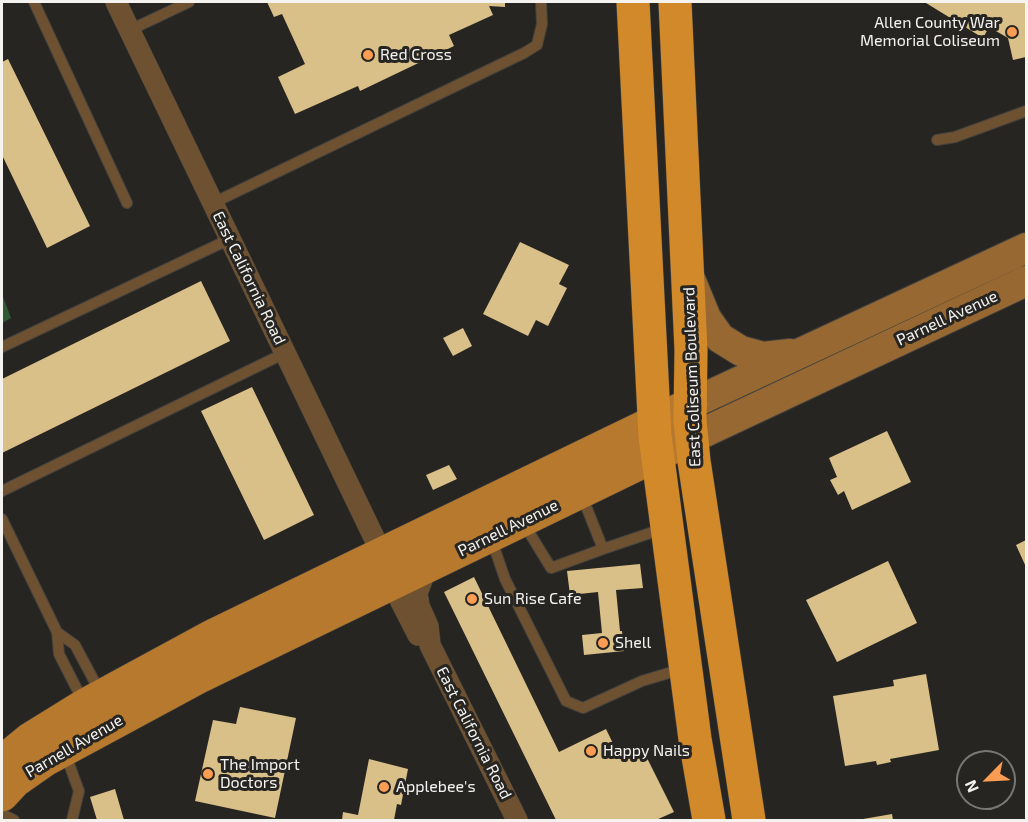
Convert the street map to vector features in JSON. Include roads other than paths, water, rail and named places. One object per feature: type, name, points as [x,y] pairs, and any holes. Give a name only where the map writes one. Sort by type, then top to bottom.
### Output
[{"type":"highway","points":[[633,2],[658,455],[695,739],[709,820]]},
{"type":"highway","name":"East Coliseum Boulevard","points":[[675,2],[691,350],[692,438],[714,601],[748,820]]},
{"type":"main road","name":"Parnell Avenue","points":[[2,795],[15,781],[64,750],[100,713],[214,635],[387,569],[655,422],[1026,248]]},
{"type":"main road","points":[[687,272],[706,318],[720,339],[741,351],[763,357],[802,352]]},
{"type":"main road","name":"Parnell Avenue","points":[[387,569],[427,567],[692,438],[1026,281]]},
{"type":"main road","name":"Parnell Avenue","points":[[2,762],[30,739],[100,713]]},
{"type":"street","name":"East California Road","points":[[117,2],[416,634],[430,645]]},
{"type":"street","name":"East California Road","points":[[427,567],[417,593],[419,606],[428,626],[430,645],[517,820]]},
{"type":"lane","points":[[34,2],[128,203]]},
{"type":"lane","points":[[130,30],[189,2]]},
{"type":"lane","points":[[213,203],[524,54],[537,45],[542,24],[541,2]]},
{"type":"lane","points":[[937,140],[1026,111]]},
{"type":"lane","points":[[2,346],[231,239]]},
{"type":"lane","points":[[2,491],[285,353]]},
{"type":"lane","points":[[581,493],[603,549]]},
{"type":"lane","points":[[2,519],[57,632],[59,654],[100,713]]},
{"type":"lane","points":[[523,521],[551,568],[668,528]]},
{"type":"lane","points":[[490,536],[505,579],[566,700],[583,708],[642,681],[686,668]]},
{"type":"lane","points":[[57,632],[75,645],[100,713]]},
{"type":"lane","points":[[64,750],[79,790],[73,820]]},
{"type":"lane","points":[[2,814],[14,820]]},
{"type":"place","name":"Allen County War Memorial Coliseum","points":[[1012,32]]},
{"type":"place","name":"Red Cross","points":[[368,55]]},
{"type":"place","name":"Sun Rise Cafe","points":[[472,599]]},
{"type":"place","name":"Shell","points":[[603,643]]},
{"type":"place","name":"Happy Nails","points":[[591,751]]},
{"type":"place","name":"The Import Doctors","points":[[208,774]]},
{"type":"place","name":"Applebee's","points":[[384,787]]}]
